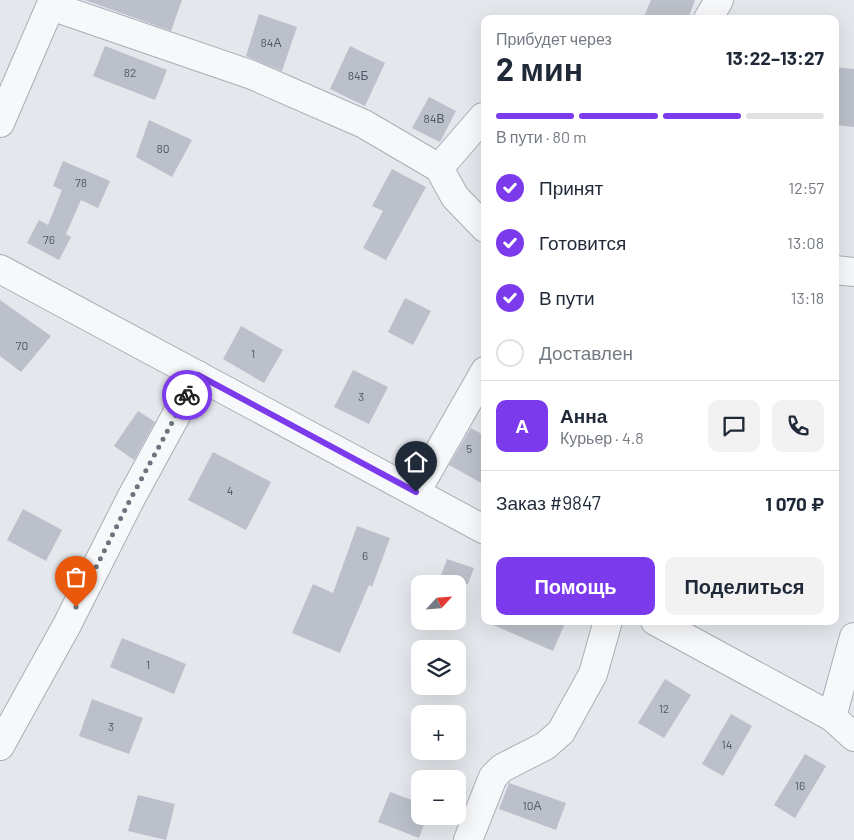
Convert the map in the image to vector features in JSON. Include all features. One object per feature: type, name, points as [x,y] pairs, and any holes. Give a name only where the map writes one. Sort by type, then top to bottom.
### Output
[{"type":"street","points":[[710,15],[719,0]]},
{"type":"street","points":[[0,123],[52,3],[252,75],[364,124],[439,168],[455,197],[481,224]]},
{"type":"street","points":[[439,168],[481,119]]},
{"type":"street","points":[[0,269],[481,528]]},
{"type":"street","points":[[839,270],[854,272]]},
{"type":"street","points":[[0,746],[67,625],[130,500],[198,375]]},
{"type":"street","points":[[416,492],[481,379]]},
{"type":"street","points":[[468,840],[493,777],[502,768],[545,746],[561,732],[593,674],[607,625]]},
{"type":"street","points":[[662,625],[832,717],[854,737]]},
{"type":"street","points":[[832,717],[854,637]]},
{"type":"building","points":[[85,0],[182,0],[171,31]]},
{"type":"building","points":[[651,0],[695,0],[689,15],[645,15]]},
{"type":"building","points":[[259,14],[297,27],[282,71],[246,56]]},
{"type":"building","points":[[105,46],[167,70],[155,100],[93,76]]},
{"type":"building","points":[[350,46],[385,63],[365,106],[330,89]]},
{"type":"building","points":[[839,67],[854,69],[854,127],[839,125]]},
{"type":"building","points":[[429,97],[456,111],[440,142],[412,128]]},
{"type":"building","points":[[149,120],[192,140],[172,177],[136,157]]},
{"type":"building","points":[[63,161],[110,181],[98,208],[81,200],[66,234],[71,237],[59,260],[27,243],[39,220],[48,225],[62,190],[53,186]]},
{"type":"building","points":[[392,169],[426,187],[386,260],[363,248],[383,211],[372,206]]},
{"type":"building","points":[[405,298],[431,311],[413,345],[388,332]]},
{"type":"building","points":[[0,300],[51,336],[21,372],[0,356]]},
{"type":"building","points":[[241,326],[283,350],[264,383],[223,359]]},
{"type":"building","points":[[353,370],[388,387],[369,424],[334,407]]},
{"type":"building","points":[[138,411],[155,422],[134,460],[114,446]]},
{"type":"building","points":[[471,428],[481,434],[481,483],[449,465]]},
{"type":"building","points":[[213,452],[271,482],[246,530],[188,500]]},
{"type":"building","points":[[23,509],[62,530],[46,561],[7,540]]},
{"type":"building","points":[[357,526],[390,538],[372,587],[369,585],[340,653],[292,633],[313,584],[333,593]]},
{"type":"building","points":[[447,559],[474,568],[468,584],[466,584],[466,575],[441,575]]},
{"type":"building","points":[[493,625],[564,625],[553,651]]},
{"type":"building","points":[[122,638],[186,664],[174,694],[110,667]]},
{"type":"building","points":[[665,679],[691,695],[664,738],[638,723]]},
{"type":"building","points":[[92,699],[143,718],[129,754],[79,736]]},
{"type":"building","points":[[731,714],[752,726],[723,776],[702,764]]},
{"type":"building","points":[[805,754],[826,766],[795,818],[774,805]]},
{"type":"building","points":[[509,783],[566,803],[556,830],[499,809]]},
{"type":"building","points":[[390,792],[411,800],[411,825],[424,825],[419,838],[378,822]]},
{"type":"building","points":[[138,795],[175,804],[166,840],[128,831]]},
{"type":"way so far","points":[[76,607],[130,500],[187,395]]},
{"type":"route","points":[[187,395],[198,375],[416,492]]}]
